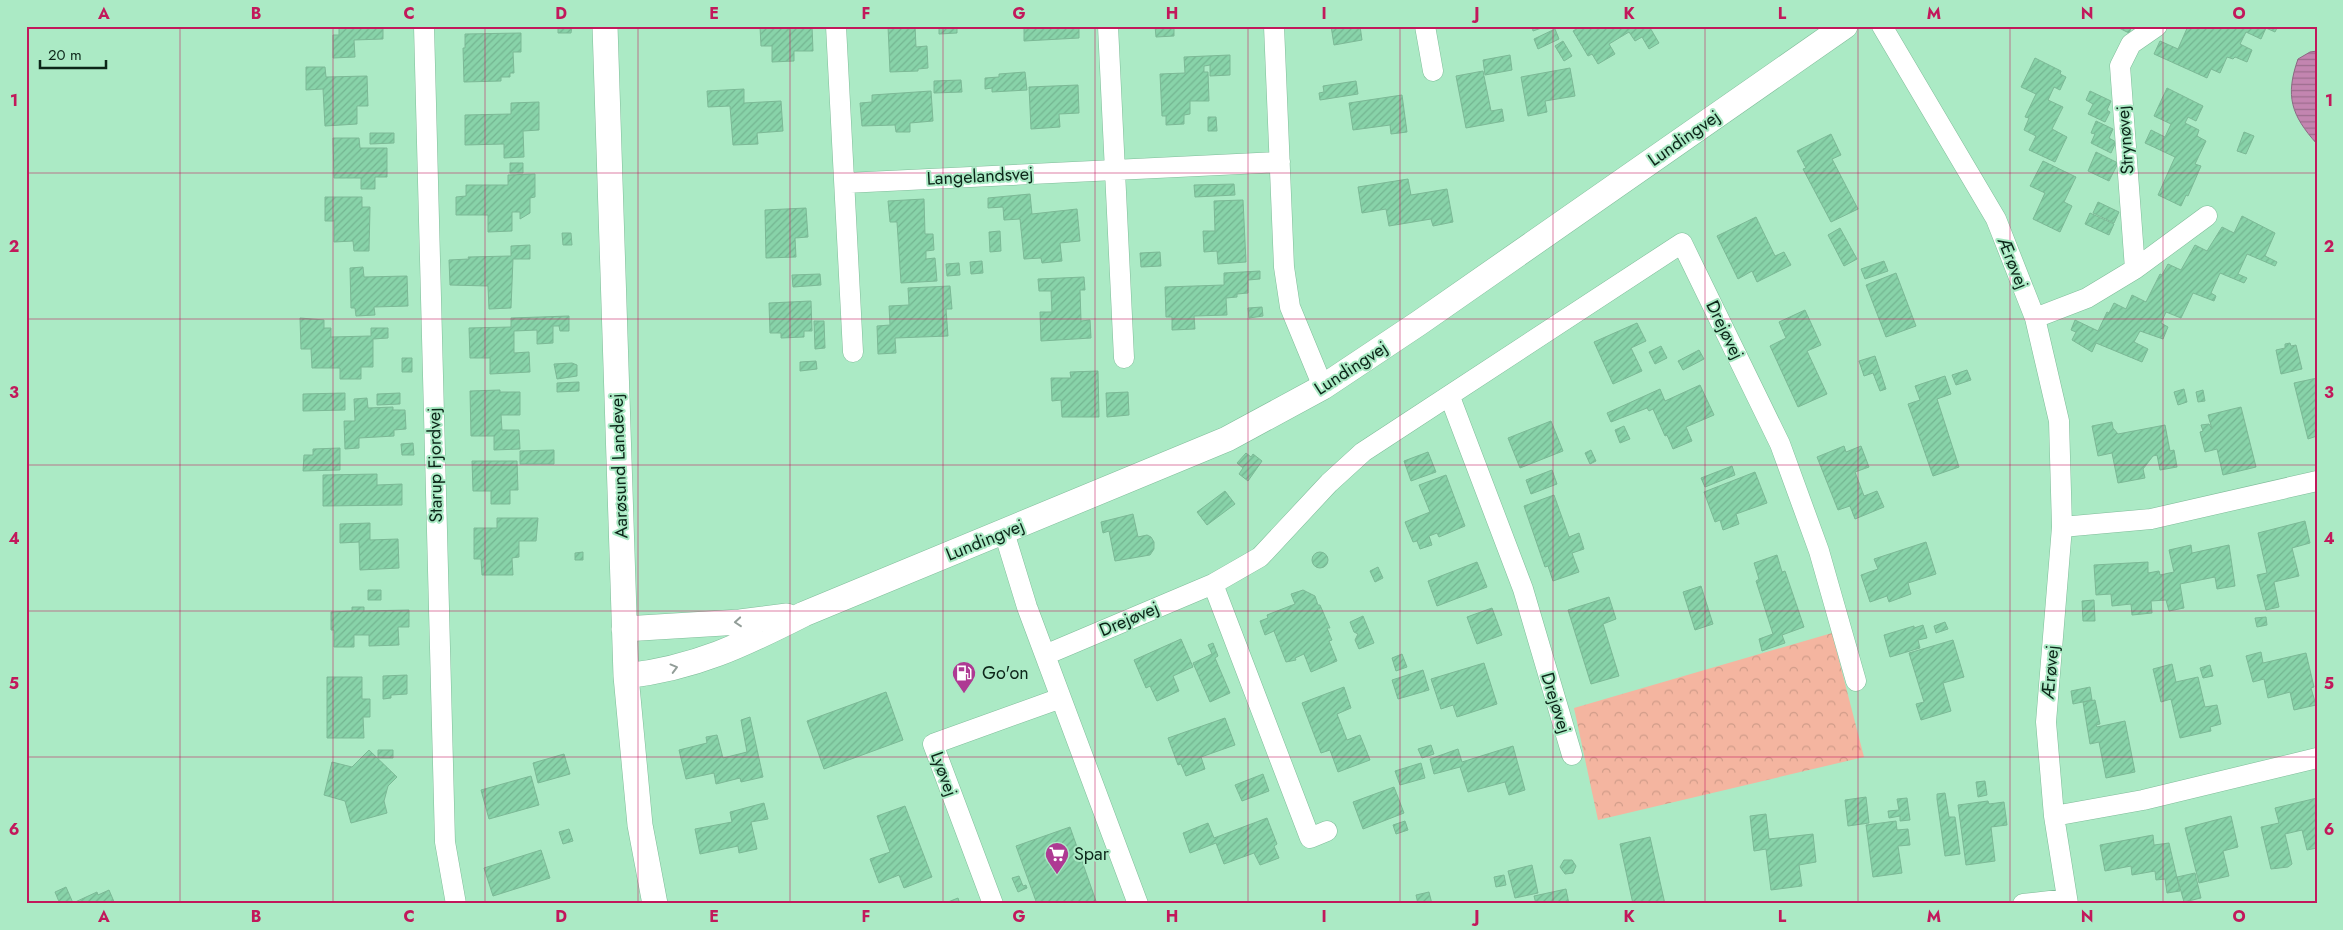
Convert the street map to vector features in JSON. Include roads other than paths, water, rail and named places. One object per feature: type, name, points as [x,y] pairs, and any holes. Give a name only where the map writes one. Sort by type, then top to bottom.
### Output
[{"type":"street","name":"Starup Fjordvej","points":[[424,26],[445,842],[456,904]]},
{"type":"street","name":"Aarøsund Landevej","points":[[605,26],[626,676],[640,825],[655,904]]},
{"type":"street","points":[[836,26],[853,352]]},
{"type":"street","points":[[1108,26],[1124,358]]},
{"type":"street","points":[[1274,26],[1284,267],[1290,306],[1323,387]]},
{"type":"street","points":[[1425,26],[1433,71]]},
{"type":"street","name":"Lundingvej","points":[[626,676],[659,672],[705,660],[752,641],[804,614],[1227,439],[1323,387],[1419,323],[1845,26]]},
{"type":"street","name":"Ærøvej","points":[[1882,26],[1996,219],[2035,318],[2059,421],[2062,528],[2046,722],[2054,816],[2067,901],[2023,904]]},
{"type":"street","name":"Strynøvej","points":[[2136,269],[2120,66],[2131,44],[2157,26]]},
{"type":"street","name":"Langelandsvej","points":[[845,183],[1280,162]]},
{"type":"street","points":[[2035,318],[2087,298],[2136,269],[2207,216]]},
{"type":"street","name":"Drejøvej","points":[[1045,655],[1213,584],[1260,557],[1329,483],[1363,452],[1450,397],[1682,243],[1780,444],[1819,551],[1856,681]]},
{"type":"street","name":"Drejøvej","points":[[1450,397],[1523,590],[1572,756]]},
{"type":"street","points":[[2062,528],[2151,519],[2317,481]]},
{"type":"street","points":[[1004,532],[1028,608],[1138,904]]},
{"type":"street","points":[[1213,584],[1310,838],[1328,831]]},
{"type":"street","name":"Lundingvej","points":[[624,629],[740,622],[804,614]]},
{"type":"street","name":"Lyøvej","points":[[993,904],[933,744],[1061,698]]},
{"type":"street","points":[[2054,816],[2143,800],[2317,758]]},
{"type":"place","name":"Go'on","points":[[964,694]]},
{"type":"place","name":"Spar","points":[[1057,875]]}]
